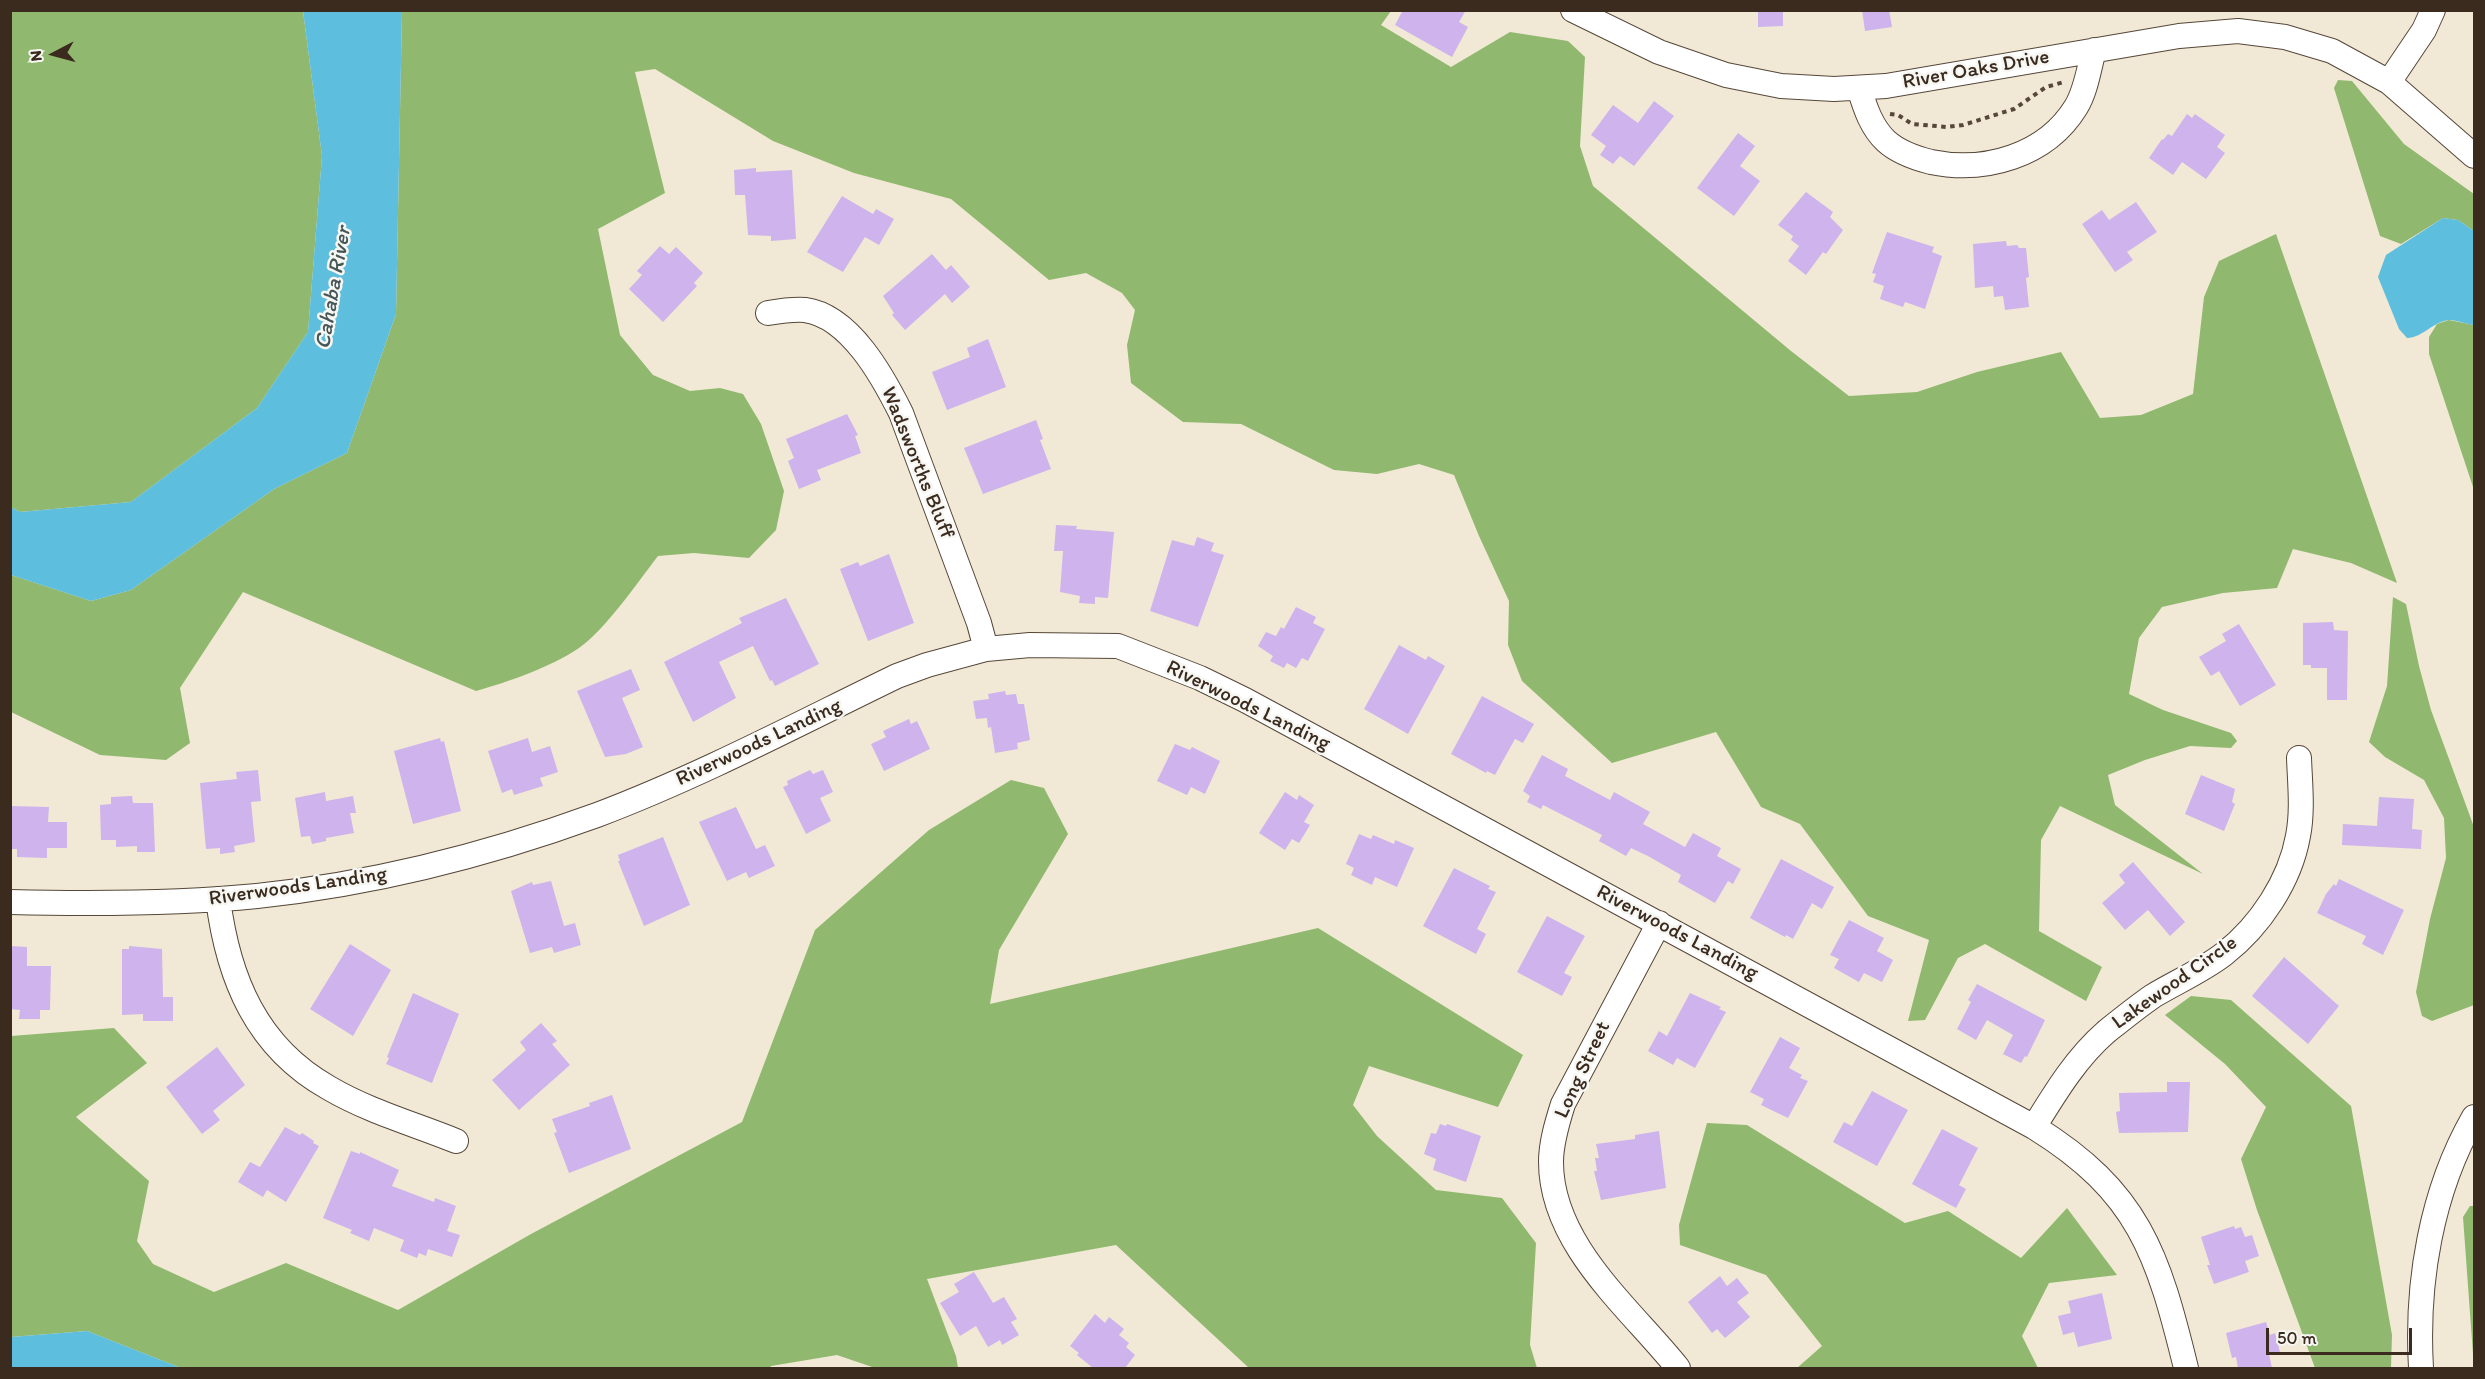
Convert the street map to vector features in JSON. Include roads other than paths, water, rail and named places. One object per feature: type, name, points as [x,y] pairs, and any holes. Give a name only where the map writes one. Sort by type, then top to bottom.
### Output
[{"type":"street","name":"River Oaks Drive","points":[[1573,10],[1659,52],[1726,75],[1781,86],[1859,88],[1886,86],[2179,36],[2238,31],[2285,37],[2332,51],[2389,82],[2475,156]]},
{"type":"street","points":[[2389,82],[2424,30],[2433,10]]},
{"type":"street","points":[[1859,88],[1874,127],[1886,141],[1899,150],[1920,159],[1943,164],[1984,165],[2007,159],[2045,141],[2062,125],[2077,106],[2094,50]]},
{"type":"street","name":"Wadsworths Bluff","points":[[768,313],[788,309],[807,310],[822,315],[846,333],[873,362],[901,413],[979,623],[986,650]]},
{"type":"street","name":"Riverwoods Landing","points":[[10,902],[134,903],[218,899],[307,890],[402,873],[541,834],[644,796],[710,767],[897,676],[927,665],[986,650],[1030,645],[1118,646],[1200,678],[1659,923],[2034,1127],[2068,1148],[2090,1167],[2121,1200],[2134,1220],[2155,1260],[2165,1288],[2186,1368]]},
{"type":"street","name":"Lakewood Circle","points":[[2034,1127],[2071,1071],[2104,1034],[2153,997],[2224,954],[2241,939],[2269,905],[2289,867],[2298,837],[2299,758]]},
{"type":"street","points":[[218,899],[222,936],[237,983],[252,1012],[288,1058],[309,1075],[337,1092],[456,1141]]},
{"type":"street","name":"Long Street","points":[[1659,923],[1563,1104],[1555,1130],[1551,1161],[1560,1215],[1572,1240],[1678,1368]]},
{"type":"street","points":[[2421,1368],[2421,1295],[2429,1243],[2439,1199],[2453,1160],[2475,1117]]},
{"type":"water","name":"Cahaba River","points":[[303,11],[402,11],[396,314],[347,453],[274,489],[131,590],[91,601],[11,575],[11,507],[20,512],[131,502],[257,408],[308,332],[322,156]]},
{"type":"water","points":[[2443,218],[2458,220],[2474,231],[2474,325],[2451,320],[2445,321],[2407,338],[2399,329],[2378,277],[2386,255]]},
{"type":"water","points":[[87,1331],[181,1368],[11,1368],[11,1337]]}]
